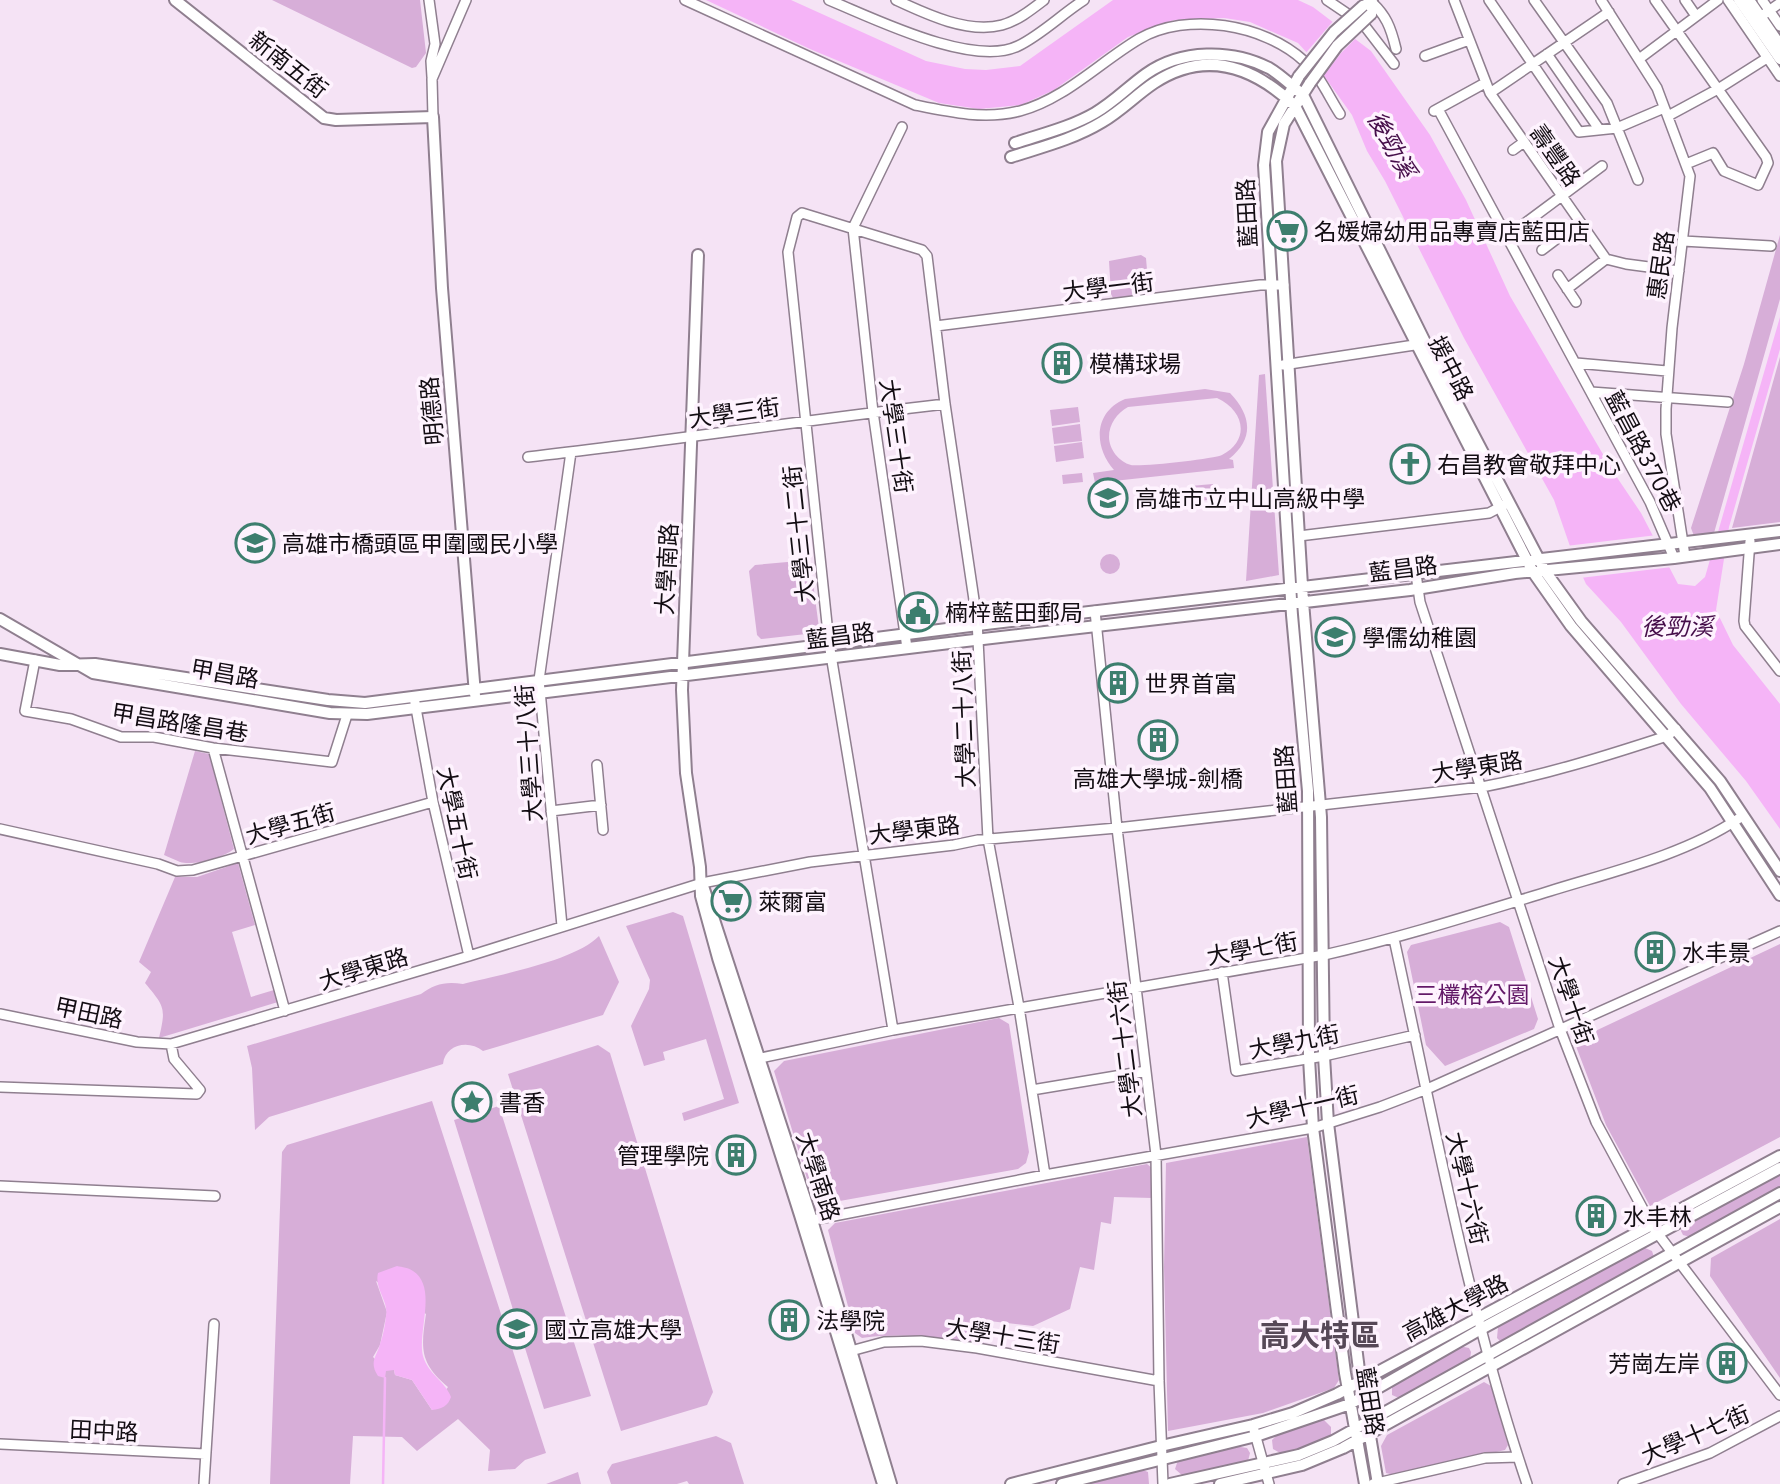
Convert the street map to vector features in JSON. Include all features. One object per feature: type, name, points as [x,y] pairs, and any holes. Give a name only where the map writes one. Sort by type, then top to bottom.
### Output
[{"type":"street","name":"新南五街","points":[[175,0],[324,118],[433,117]]},
{"type":"street","points":[[429,0],[435,44],[431,61],[433,117]]},
{"type":"street","points":[[432,79],[466,0]]},
{"type":"street","points":[[685,0],[915,105],[983,115],[1020,111],[1053,97],[1142,37],[1170,28],[1208,23],[1241,27],[1280,42],[1306,62],[1340,114]]},
{"type":"street","points":[[829,0],[921,38],[986,51],[1017,47],[1084,0]]},
{"type":"street","points":[[896,0],[928,15],[955,23],[986,27],[1011,22],[1044,0]]},
{"type":"street","points":[[1326,0],[1364,25],[1394,64]]},
{"type":"street","name":"壽豐路","points":[[1454,0],[1490,93],[1606,259]]},
{"type":"street","points":[[1489,0],[1579,132],[1617,128],[1666,112],[1718,89],[1768,58]]},
{"type":"street","points":[[1534,0],[1607,103],[1638,180]]},
{"type":"street","name":"惠民路","points":[[1601,0],[1657,88],[1686,164],[1690,184],[1667,371],[1666,434],[1683,544],[1676,557]]},
{"type":"street","points":[[1655,0],[1768,163],[1758,185],[1724,171],[1713,153],[1686,164]]},
{"type":"street","points":[[1685,0],[1696,16]]},
{"type":"street","points":[[1639,59],[1718,0]]},
{"type":"street","points":[[1728,0],[1757,19],[1780,26]]},
{"type":"street","points":[[1740,0],[1780,45]]},
{"type":"street","points":[[1749,0],[1780,59]]},
{"type":"street","points":[[1762,0],[1757,19],[1768,58],[1780,76]]},
{"type":"street","points":[[1757,19],[1780,3]]},
{"type":"street","points":[[1370,4],[1381,9],[1386,17],[1396,49]]},
{"type":"street","name":"藍田路","points":[[1370,4],[1334,32],[1299,76],[1268,132],[1265,149],[1278,284],[1297,602],[1315,806],[1324,955],[1324,1056],[1328,1123],[1361,1383],[1377,1484]]},
{"type":"street","name":"藍田路","points":[[1278,284],[1276,162],[1284,124],[1310,83],[1370,4]]},
{"type":"street","points":[[1490,93],[1609,12]]},
{"type":"street","points":[[1425,56],[1469,40]]},
{"type":"street","points":[[1547,54],[1599,129]]},
{"type":"street","name":"援中路","points":[[1015,143],[1082,120],[1097,112],[1147,74],[1180,58],[1226,55],[1250,60],[1271,69],[1303,95],[1421,344]]},
{"type":"street","name":"援中路","points":[[1011,157],[1083,132],[1118,112],[1153,84],[1182,69],[1226,66],[1246,70],[1286,97],[1295,106],[1533,560],[1545,571],[1581,621],[1672,733],[1780,895]]},
{"type":"street","name":"藍昌路370巷","points":[[1485,83],[1436,110],[1508,236],[1650,502],[1667,545],[1676,557]]},
{"type":"street","name":"明德路","points":[[433,117],[442,288],[475,694]]},
{"type":"street","points":[[853,228],[902,127]]},
{"type":"street","points":[[1513,150],[1524,142]]},
{"type":"street","points":[[1508,236],[1602,166]]},
{"type":"street","name":"大學三十二街","points":[[853,228],[799,214],[788,252],[829,643],[893,1030]]},
{"type":"street","points":[[1542,250],[1579,222]]},
{"type":"street","name":"大學二十八街","points":[[853,228],[925,252],[978,625],[988,839],[1020,1007],[1045,1175]]},
{"type":"street","name":"大學三十街","points":[[853,228],[873,412],[906,648]]},
{"type":"street","points":[[1683,241],[1771,246]]},
{"type":"street","name":"大學南路","points":[[698,255],[682,675],[686,774],[702,883],[701,896],[718,958],[807,1221],[883,1484]]},
{"type":"street","points":[[1567,289],[1606,259],[1679,271]]},
{"type":"street","points":[[1558,275],[1576,302]]},
{"type":"street","name":"大學一街","points":[[936,326],[1278,284]]},
{"type":"street","points":[[1283,365],[1421,344]]},
{"type":"street","points":[[1576,363],[1667,371]]},
{"type":"street","name":"藍田路","points":[[1283,365],[1299,536],[1296,586]]},
{"type":"street","points":[[1591,392],[1728,402]]},
{"type":"street","name":"大學三街","points":[[528,457],[945,404]]},
{"type":"street","name":"大學三十八街","points":[[562,926],[539,680],[571,452]]},
{"type":"street","points":[[1299,536],[1489,513],[1504,505]]},
{"type":"street","points":[[1667,545],[1780,531]]},
{"type":"street","points":[[1751,534],[1745,626],[1780,671]]},
{"type":"street","points":[[1676,557],[1780,544]]},
{"type":"street","name":"藍昌路","points":[[366,709],[475,694],[539,680],[682,661],[1296,586],[1667,545]]},
{"type":"street","name":"藍昌路","points":[[475,694],[540,693],[1417,589],[1533,572],[1676,557]]},
{"type":"street","name":"援中路","points":[[1533,560],[1533,572],[1572,626],[1720,781],[1780,871]]},
{"type":"street","name":"大學十街","points":[[1416,574],[1417,589],[1560,1029],[1596,1122],[1655,1230],[1780,1395]]},
{"type":"street","name":"大學二十六街","points":[[1095,611],[1117,828],[1156,1155],[1163,1484]]},
{"type":"street","points":[[0,619],[77,666]]},
{"type":"street","name":"甲昌路","points":[[0,654],[77,666],[95,664],[328,700],[366,709]]},
{"type":"street","name":"甲昌路隆昌巷","points":[[36,660],[25,711],[71,719],[121,737],[154,737],[213,748],[332,762],[347,715]]},
{"type":"street","name":"甲昌路","points":[[77,666],[93,673],[347,715],[366,709]]},
{"type":"street","name":"大學五十街","points":[[415,703],[432,802],[469,956]]},
{"type":"street","name":"大學東路","points":[[171,1044],[469,956],[702,883],[810,862],[988,839],[1117,828],[1482,787],[1523,780],[1672,733]]},
{"type":"street","points":[[213,748],[285,1011]]},
{"type":"street","points":[[597,765],[603,830]]},
{"type":"street","name":"大學五街","points":[[0,829],[158,864],[177,871],[193,870],[432,802]]},
{"type":"street","points":[[551,811],[601,805]]},
{"type":"street","name":"藍田路","points":[[1315,806],[1309,957],[1309,1058],[1313,1128],[1350,1404],[1365,1484]]},
{"type":"street","name":"大學七街","points":[[754,1059],[893,1030],[1324,955],[1394,939],[1634,866],[1718,833],[1743,816]]},
{"type":"street","name":"大學十一街","points":[[807,1221],[1045,1175],[1313,1128],[1427,1089],[1780,931]]},
{"type":"street","name":"大學十六街","points":[[1394,939],[1480,1324],[1527,1484]]},
{"type":"street","name":"大學九街","points":[[1222,972],[1236,1071],[1324,1056],[1415,1035]]},
{"type":"street","name":"甲田路","points":[[0,1014],[137,1042],[171,1044]]},
{"type":"street","points":[[0,1087],[197,1094],[200,1090],[174,1059],[171,1044]]},
{"type":"street","points":[[1032,1090],[1146,1071]]},
{"type":"street","name":"高雄大學路","points":[[1655,1230],[1780,1156]]},
{"type":"street","name":"高雄大學路","points":[[1011,1484],[1161,1446],[1254,1431],[1348,1390],[1480,1324],[1655,1230],[1780,1168]]},
{"type":"street","points":[[0,1186],[215,1196]]},
{"type":"street","points":[[1170,1484],[1265,1474],[1336,1439],[1780,1193]]},
{"type":"street","points":[[1220,1484],[1302,1465],[1356,1441],[1780,1207]]},
{"type":"street","points":[[204,1484],[214,1324]]},
{"type":"street","name":"高雄大學路","points":[[1062,1484],[1161,1459],[1350,1404],[1480,1324]]},
{"type":"street","name":"大學十三街","points":[[846,1352],[884,1342],[921,1341],[977,1348],[1159,1381]]},
{"type":"street","name":"大學南路","points":[[846,1352],[891,1484]]},
{"type":"street","name":"大學十七街","points":[[1623,1484],[1710,1453],[1780,1416]]},
{"type":"street","points":[[1254,1431],[1265,1474]]},
{"type":"street","name":"田中路","points":[[0,1444],[205,1454]]},
{"type":"street","points":[[1377,1484],[1485,1458],[1518,1457]]},
{"type":"green space","points":[[272,0],[420,0],[426,53],[416,67],[412,68]]},
{"type":"green space","points":[[1780,235],[1780,299],[1714,533],[1694,536],[1691,528],[1744,364]]},
{"type":"green space","points":[[1141,255],[1146,258],[1149,294],[1114,300],[1111,294],[1109,261]]},
{"type":"green space","points":[[1780,357],[1780,522],[1732,528]]},
{"type":"green space","points":[[1265,374],[1279,575],[1246,581],[1259,375]]},
{"type":"green space","points":[[1205,389],[1230,393],[1242,410],[1247,426],[1243,443],[1229,459],[1233,460],[1234,468],[1095,483],[1093,473],[1114,470],[1102,451],[1102,421],[1107,412],[1125,399]],"holes":[[[1217,398],[1226,403],[1238,417],[1240,434],[1231,449],[1222,455],[1206,459],[1131,465],[1119,458],[1111,446],[1109,432],[1112,423],[1120,412],[1128,407]]]},
{"type":"green space","points":[[1078,407],[1080,422],[1052,426],[1050,410]]},
{"type":"green space","points":[[1080,424],[1082,441],[1054,444],[1052,428]]},
{"type":"green space","points":[[1082,442],[1084,458],[1056,462],[1054,446]]},
{"type":"green space","points":[[1082,473],[1083,482],[1063,484],[1062,475]]},
{"type":"green space","points":[[1213,484],[1215,499],[1192,502],[1190,486]]},
{"type":"green space","points":[[1110,554],[1117,557],[1120,564],[1117,571],[1110,574],[1103,571],[1100,564],[1103,557]]},
{"type":"green space","points":[[810,560],[819,628],[815,633],[761,639],[757,635],[749,571],[755,565]]},
{"type":"green space","points":[[195,751],[209,754],[234,849],[208,860],[186,863],[164,855]]},
{"type":"green space","points":[[238,863],[255,925],[232,932],[251,997],[274,990],[278,1002],[159,1038],[163,1020],[162,1008],[145,983],[151,972],[139,962],[175,877],[197,877]]},
{"type":"green space","points":[[673,912],[683,916],[739,1103],[684,1121],[682,1113],[724,1099],[706,1039],[663,1052],[665,1060],[644,1066],[631,1026],[649,989],[650,980],[626,926]]},
{"type":"green space","name":"三欉榕公園","points":[[1500,922],[1509,927],[1538,1019],[1534,1029],[1445,1066],[1426,1045],[1407,952],[1411,945]]},
{"type":"green space","points":[[599,936],[619,982],[603,1015],[483,1051],[471,1045],[458,1046],[448,1052],[443,1064],[269,1117],[255,1130],[252,1068],[247,1046],[421,994],[440,984],[463,984],[555,960],[588,945]]},
{"type":"green space","points":[[1780,944],[1780,1137],[1650,1206],[1606,1125],[1574,1041]]},
{"type":"green space","points":[[999,1018],[1009,1024],[1029,1152],[1026,1163],[1018,1169],[823,1204],[812,1195],[774,1071],[784,1061]]},
{"type":"green space","points":[[598,1045],[610,1053],[713,1392],[707,1405],[621,1431],[508,1074]]},
{"type":"green space","points":[[432,1101],[546,1453],[525,1460],[515,1469],[488,1471],[490,1450],[458,1419],[417,1451],[402,1437],[353,1436],[350,1484],[270,1484],[282,1152],[287,1145]],"holes":[[[376,1281],[426,1314],[424,1354],[432,1370],[448,1387],[432,1410],[412,1380],[395,1375],[394,1370],[386,1370],[373,1357],[380,1345],[387,1312]]]},
{"type":"green space","points":[[499,1106],[591,1396],[544,1409],[454,1120]]},
{"type":"green space","points":[[1307,1137],[1339,1380],[1334,1388],[1263,1413],[1168,1431],[1164,1267],[1166,1163]]},
{"type":"green space","points":[[1147,1164],[1152,1168],[1152,1198],[1114,1197],[1111,1224],[1101,1222],[1094,1270],[1080,1267],[1070,1309],[1033,1326],[989,1321],[983,1344],[908,1336],[862,1338],[855,1333],[828,1230],[835,1223]]},
{"type":"green space","points":[[1780,1173],[1780,1189],[1690,1237],[1683,1235],[1683,1225]]},
{"type":"green space","points":[[1780,1219],[1780,1378],[1710,1276],[1711,1258]]},
{"type":"green space","points":[[1643,1247],[1652,1251],[1654,1257],[1506,1341],[1497,1338],[1501,1324]]},
{"type":"green space","points":[[1459,1346],[1469,1348],[1470,1359],[1399,1398],[1392,1395],[1392,1386]]},
{"type":"green space","points":[[1484,1382],[1491,1386],[1508,1445],[1505,1450],[1394,1475],[1386,1473],[1381,1446],[1387,1435]]},
{"type":"green space","points":[[1323,1419],[1331,1427],[1331,1438],[1288,1453],[1282,1454],[1273,1449],[1272,1440],[1277,1435]]},
{"type":"green space","points":[[716,1436],[731,1443],[744,1484],[689,1484],[687,1481],[677,1484],[611,1484],[607,1472],[612,1464]]},
{"type":"green space","points":[[1235,1446],[1247,1448],[1250,1453],[1248,1461],[1183,1476],[1175,1469],[1178,1460]]},
{"type":"green space","points":[[1140,1469],[1148,1472],[1149,1484],[1080,1484]]},
{"type":"green space","points":[[578,1472],[581,1484],[546,1484]]},
{"type":"water","name":"後勁溪","points":[[706,0],[791,0],[926,61],[965,69],[986,70],[1020,66],[1113,0],[1298,0],[1313,7],[1371,51],[1430,135],[1466,200],[1510,296],[1614,473],[1641,513],[1678,584],[1695,586],[1705,577],[1780,317],[1780,349],[1729,527],[1716,610],[1733,645],[1780,704],[1780,829],[1746,781],[1681,704],[1621,622],[1586,584],[1554,500],[1464,338],[1385,181],[1367,151],[1352,115],[1298,43],[1250,22],[1224,18],[1174,20],[1128,37],[1054,90],[1021,105],[979,109],[939,103],[810,49]]},
{"type":"water","points":[[397,1266],[413,1271],[424,1288],[426,1299],[423,1356],[451,1397],[446,1405],[439,1409],[432,1410],[412,1380],[395,1375],[394,1370],[386,1371],[385,1378],[378,1376],[374,1367],[386,1311],[378,1284],[378,1273]]},
{"type":"pier","points":[[1335,19],[1358,36],[1321,79],[1304,55]]},
{"type":"pier","points":[[1657,535],[1672,567],[1580,578],[1566,546]]},
{"type":"waterway","points":[[383,1484],[385,1378]]},
{"type":"place","name":"名媛婦幼用品專賣店藍田店","points":[[1287,231]]},
{"type":"place","name":"模構球場","points":[[1062,363]]},
{"type":"place","name":"右昌教會敬拜中心","points":[[1410,464]]},
{"type":"place","name":"高雄市立中山高級中學","points":[[1108,498]]},
{"type":"place","name":"高雄市橋頭區甲圍國民小學","points":[[255,543]]},
{"type":"place","name":"楠梓藍田郵局","points":[[918,612]]},
{"type":"place","name":"學儒幼稚園","points":[[1335,637]]},
{"type":"place","name":"世界首富","points":[[1118,683]]},
{"type":"place","name":"高雄大學城-劍橋","points":[[1158,740]]},
{"type":"place","name":"萊爾富","points":[[731,901]]},
{"type":"place","name":"水丰景","points":[[1655,952]]},
{"type":"place","name":"書香","points":[[472,1102]]},
{"type":"place","name":"管理學院","points":[[736,1155]]},
{"type":"place","name":"水丰林","points":[[1596,1216]]},
{"type":"place","name":"法學院","points":[[789,1320]]},
{"type":"place","name":"國立高雄大學","points":[[517,1329]]},
{"type":"place","name":"芳崗左岸","points":[[1727,1363]]},
{"type":"district","name":"高大特區","points":[[1320,1334]]}]
